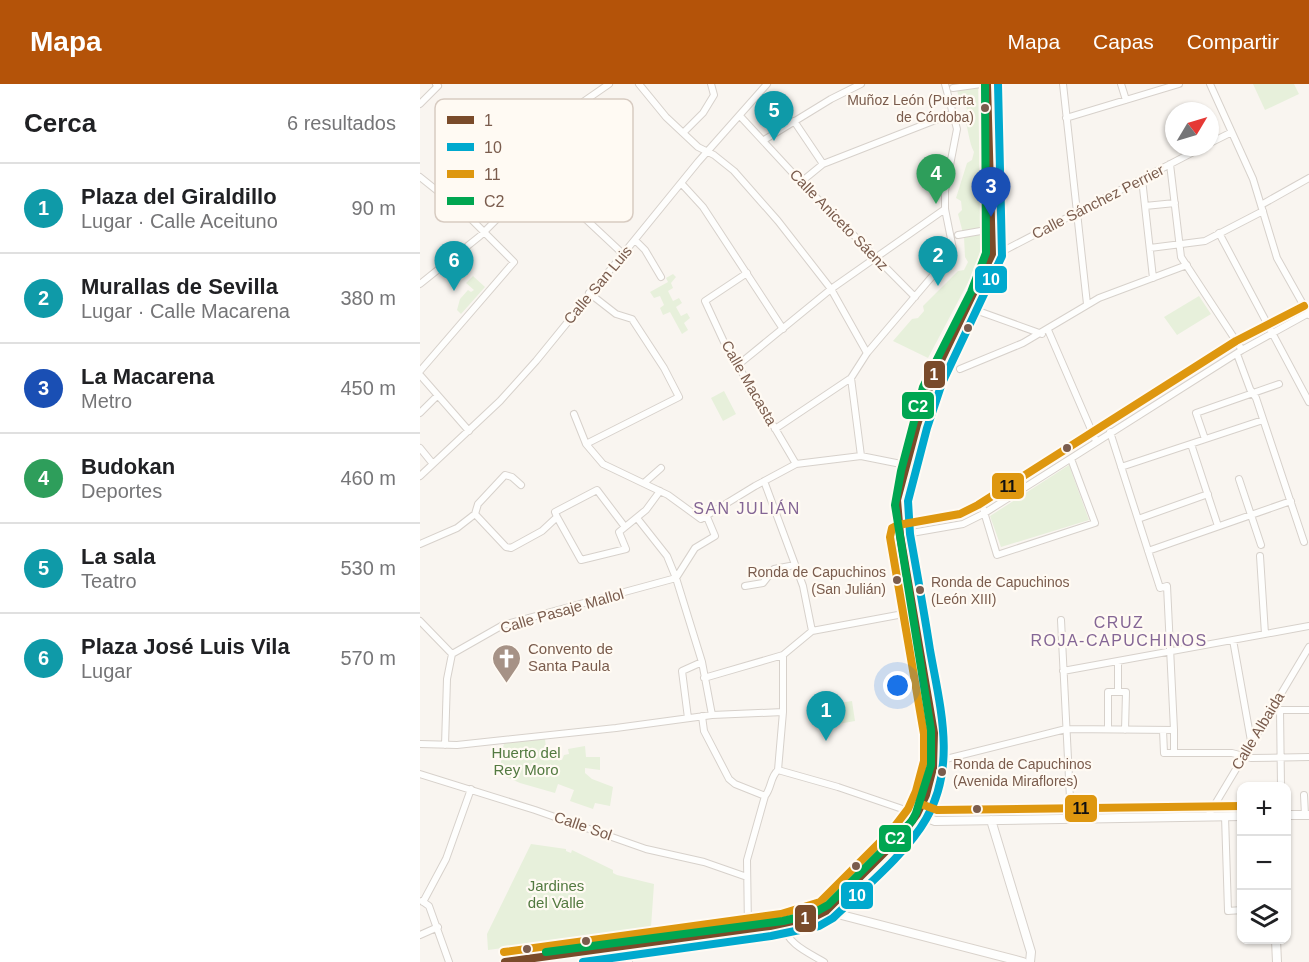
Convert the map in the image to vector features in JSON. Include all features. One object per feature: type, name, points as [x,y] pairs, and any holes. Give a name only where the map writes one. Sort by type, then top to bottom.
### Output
[{"type":"main road","points":[[831,912],[900,837],[917,814],[926,795],[934,762],[934,733],[900,536],[897,500],[932,379],[992,254],[987,84]]},
{"type":"main road","points":[[505,962],[565,958],[626,945],[783,924],[831,912],[1023,962]]},
{"type":"main road","points":[[1276,944],[1277,962]]},
{"type":"street","points":[[587,99],[609,84]]},
{"type":"street","points":[[639,84],[666,117],[698,147],[714,155],[734,171],[778,221],[831,289],[867,353]]},
{"type":"street","points":[[684,133],[703,112],[714,95],[711,84]]},
{"type":"street","name":"Calle San Luis","points":[[420,476],[500,401],[536,361],[589,293],[767,84]]},
{"type":"street","points":[[765,140],[831,99],[861,84]]},
{"type":"street","points":[[775,429],[851,378],[867,353],[952,253],[955,236],[945,209],[945,191],[957,129],[951,114],[948,87],[981,84]]},
{"type":"street","points":[[1063,84],[1087,304]]},
{"type":"street","points":[[1121,84],[1126,100]]},
{"type":"street","points":[[1066,118],[1126,100],[1157,87],[1179,84]]},
{"type":"street","points":[[900,536],[963,524],[983,514],[1239,352],[1309,314],[1277,258],[1253,179],[1230,133],[1210,84]]},
{"type":"street","points":[[420,104],[437,85]]},
{"type":"street","points":[[801,182],[823,164],[951,114]]},
{"type":"street","name":"Calle Aniceto Sáenz","points":[[740,116],[765,140],[801,182],[915,297]]},
{"type":"street","points":[[794,121],[823,164]]},
{"type":"street","points":[[1219,139],[1230,133]]},
{"type":"street","name":"Calle Sánchez Perrier","points":[[992,254],[1186,156]]},
{"type":"street","points":[[1170,164],[1181,257],[1239,352],[1304,542]]},
{"type":"street","points":[[420,177],[435,188]]},
{"type":"street","points":[[1150,248],[1205,241],[1309,178]]},
{"type":"street","points":[[1142,179],[1153,278]]},
{"type":"street","points":[[681,183],[703,207],[783,329]]},
{"type":"street","points":[[1145,206],[1175,204]]},
{"type":"street","points":[[738,365],[831,289],[945,209]]},
{"type":"street","points":[[469,431],[437,396],[420,373],[514,262],[473,222]]},
{"type":"street","points":[[420,284],[494,222]]},
{"type":"street","points":[[589,222],[623,254]]},
{"type":"street","points":[[955,236],[992,229]]},
{"type":"street","points":[[1219,233],[1309,402]]},
{"type":"street","points":[[635,240],[645,250],[662,277]]},
{"type":"street","points":[[960,369],[1045,332],[1087,304],[1186,265]]},
{"type":"street","name":"Calle Macasta","points":[[747,273],[705,301],[724,342],[796,464]]},
{"type":"street","points":[[586,444],[679,397],[632,319],[616,314],[589,293]]},
{"type":"street","points":[[968,307],[1045,332],[1096,441]]},
{"type":"street","points":[[851,378],[861,456]]},
{"type":"street","points":[[1205,439],[1196,412],[1278,384]]},
{"type":"street","points":[[420,413],[437,396]]},
{"type":"street","points":[[574,414],[586,444],[603,464],[660,491],[701,519],[796,464],[861,456],[906,465]]},
{"type":"street","points":[[1121,466],[1263,420]]},
{"type":"street","points":[[1110,432],[1160,588],[1167,586],[1174,753]]},
{"type":"street","points":[[1191,444],[1218,526]]},
{"type":"street","points":[[420,448],[433,464]]},
{"type":"street","points":[[1014,495],[1004,486],[981,502],[997,555],[1095,523],[1071,459]]},
{"type":"street","points":[[644,483],[661,468]]},
{"type":"street","points":[[420,544],[457,528],[475,514],[478,504],[505,475],[512,477],[521,485]]},
{"type":"street","points":[[1239,479],[1261,544]]},
{"type":"street","points":[[764,481],[803,586],[812,631]]},
{"type":"street","points":[[625,527],[597,490],[555,512],[583,560],[626,549],[618,534],[646,510],[660,491]]},
{"type":"street","points":[[1137,519],[1208,495]]},
{"type":"street","points":[[1148,550],[1290,501]]},
{"type":"street","points":[[475,514],[506,547],[511,548],[542,531],[557,518]]},
{"type":"street","points":[[676,578],[695,548],[715,536],[707,517]]},
{"type":"street","points":[[637,518],[667,556],[676,578],[702,662],[712,715]]},
{"type":"street","points":[[1260,556],[1265,634]]},
{"type":"street","points":[[745,586],[763,583],[774,569],[795,565]]},
{"type":"street","name":"Calle Pasaje Mallol","points":[[452,654],[503,625],[676,578]]},
{"type":"street","points":[[704,678],[783,655],[812,631],[914,612]]},
{"type":"street","points":[[1061,620],[1071,818]]},
{"type":"street","points":[[420,621],[452,654],[447,679],[445,745]]},
{"type":"street","points":[[1063,671],[1309,626]]},
{"type":"street","points":[[1233,640],[1251,742]]},
{"type":"street","name":"Calle Albaida","points":[[1208,816],[1309,647]]},
{"type":"street","points":[[748,928],[747,860],[772,775],[778,770],[783,712],[783,655]]},
{"type":"street","points":[[1118,661],[1118,692]]},
{"type":"street","points":[[688,718],[681,671],[702,662]]},
{"type":"street","points":[[1300,663],[1309,663]]},
{"type":"street","points":[[1108,729],[1108,692],[1126,692],[1125,730]]},
{"type":"street","points":[[1270,710],[1309,710]]},
{"type":"street","points":[[1280,710],[1281,782]]},
{"type":"street","points":[[420,744],[468,744],[702,716],[783,712]]},
{"type":"street","points":[[702,716],[704,731],[729,779],[735,784],[765,796]]},
{"type":"street","points":[[934,762],[1066,729],[1174,730]]},
{"type":"street","points":[[1163,730],[1164,753],[1233,753],[1251,758],[1309,757]]},
{"type":"street","points":[[778,770],[871,798],[935,821],[1237,816]]},
{"type":"street","name":"Calle Sol","points":[[420,774],[471,789],[646,849],[704,862],[747,877]]},
{"type":"street","points":[[449,962],[429,906],[422,901],[446,859],[471,789]]},
{"type":"street","points":[[1291,815],[1307,815],[1305,795]]},
{"type":"street","points":[[1225,816],[1228,910],[1237,910]]},
{"type":"street","points":[[991,820],[1031,952],[1030,962]]},
{"type":"street","points":[[783,924],[786,935],[801,948],[824,962]]},
{"type":"street","points":[[420,934],[438,927]]},
{"type":"street","points":[[626,945],[629,962]]},
{"type":"green space","points":[[956,84],[978,84],[981,250],[973,273],[928,358],[893,341],[912,319],[918,318],[924,311],[923,306],[958,271],[964,270],[968,262],[965,257],[964,237],[958,214],[962,210],[961,201],[956,198],[967,163],[972,160],[974,152],[964,116],[967,110],[965,102],[959,100]]},
{"type":"green space","points":[[1253,84],[1294,84],[1299,94],[1265,110]]},
{"type":"green space","points":[[673,274],[676,277],[671,283],[673,288],[668,291],[673,301],[679,298],[682,303],[676,307],[681,316],[687,313],[690,318],[684,323],[688,330],[682,334],[670,312],[663,315],[660,308],[664,305],[660,296],[654,298],[650,292],[668,282],[666,278]]},
{"type":"green space","points":[[473,276],[485,287],[461,314],[457,310],[460,299],[468,290],[471,292],[474,290],[466,283]]},
{"type":"green space","points":[[1199,296],[1211,314],[1177,335],[1164,317]]},
{"type":"green space","points":[[724,391],[736,414],[723,421],[711,398]]},
{"type":"green space","points":[[1069,465],[1089,520],[1001,547],[990,516]]},
{"type":"green space","points":[[852,701],[855,721],[821,727],[818,706]]},
{"type":"green space","name":"Huerto del Rey Moro","points":[[545,738],[546,750],[562,760],[564,755],[569,754],[568,749],[585,746],[586,757],[600,757],[600,770],[585,768],[585,773],[592,779],[613,787],[610,806],[595,803],[593,809],[570,801],[574,790],[558,784],[555,793],[499,774],[504,743]]},
{"type":"green space","name":"Jardines del Valle","points":[[531,844],[566,849],[571,853],[572,850],[613,870],[613,873],[617,875],[654,884],[651,927],[488,950],[487,934]]},
{"type":"transit line","name":"C2","points":[[546,952],[783,921],[812,914],[828,905],[912,821],[931,765],[931,730],[895,505],[901,471],[923,387],[971,292],[986,253],[985,84]]},
{"type":"transit line","name":"1","points":[[505,962],[770,926],[816,916],[826,911],[900,837],[917,814],[926,795],[933,768],[934,733],[900,535],[897,500],[932,379],[992,254],[987,84]]},
{"type":"transit line","name":"10","points":[[583,962],[771,936],[819,926],[833,918],[883,871],[908,845],[926,819],[941,778],[944,757],[943,736],[938,693],[910,534],[908,501],[927,428],[942,383],[1002,256],[998,84]]},
{"type":"transit line","name":"11","points":[[504,952],[781,914],[820,902],[892,830],[908,809],[916,791],[924,761],[924,734],[890,537],[892,528],[960,514],[978,505],[1236,341],[1304,306]]},
{"type":"transit line","name":"11","points":[[921,804],[937,810],[1237,806]]},
{"type":"place","name":"Muñoz León (Puerta de Córdoba)","points":[[985,108]]},
{"type":"place","name":"La sala","points":[[774,141]]},
{"type":"place","name":"Budokan","points":[[936,204]]},
{"type":"place","name":"La Macarena","points":[[991,217]]},
{"type":"place","name":"Murallas de Sevilla","points":[[938,286]]},
{"type":"place","name":"Plaza José Luis Vila","points":[[454,291]]},
{"type":"place","name":"Ronda de Capuchinos (San Julián)","points":[[897,580]]},
{"type":"place","name":"Ronda de Capuchinos (León XIII)","points":[[920,590]]},
{"type":"place","name":"Convento de Santa Paula","points":[[507,684]]},
{"type":"place","name":"Plaza del Giraldillo","points":[[826,741]]},
{"type":"place","name":"Ronda de Capuchinos (Avenida Miraflores)","points":[[942,772]]},
{"type":"district","name":"SAN JULIÁN","points":[[747,508]]},
{"type":"district","name":"CRUZ ROJA-CAPUCHINOS","points":[[1119,631]]}]
